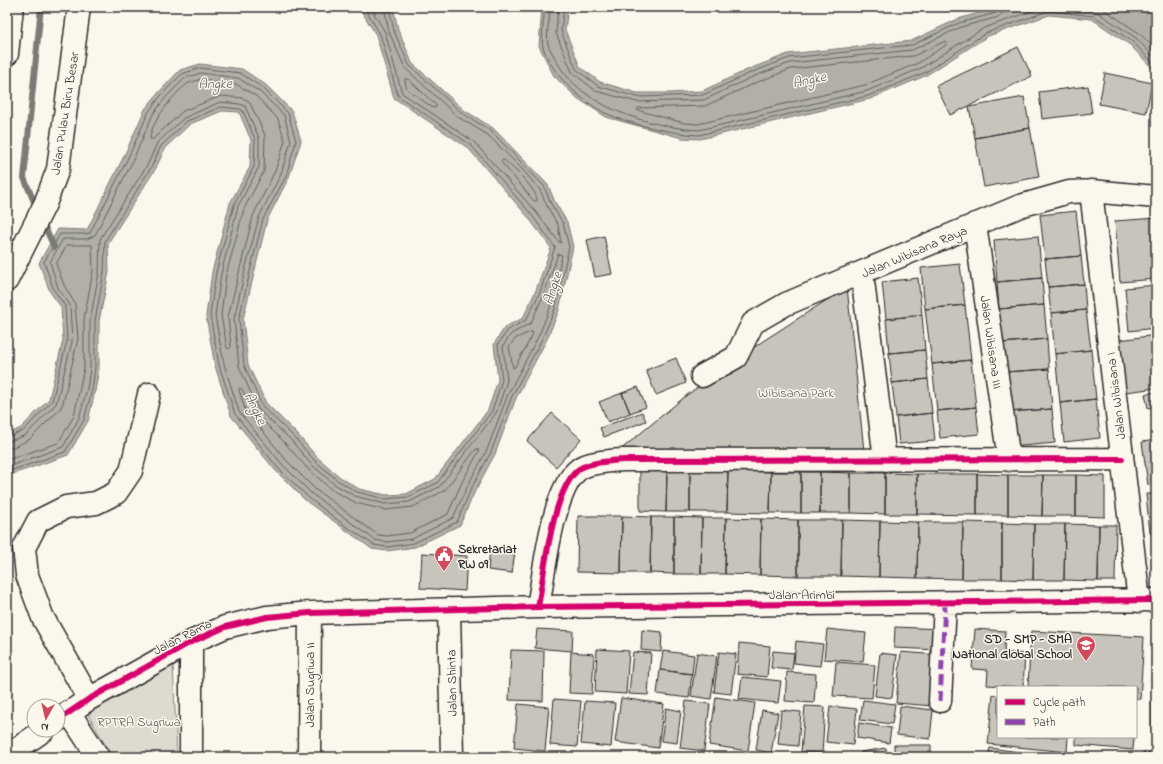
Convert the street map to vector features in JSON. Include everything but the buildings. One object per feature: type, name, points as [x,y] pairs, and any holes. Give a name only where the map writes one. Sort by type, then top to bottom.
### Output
[{"type":"street","points":[[7,54],[12,7]]},
{"type":"street","name":"Jalan Pulau Biru Besar","points":[[7,280],[45,204],[58,169],[80,7]]},
{"type":"street","name":"Jalan Wibisana Raya","points":[[702,376],[736,357],[753,323],[786,304],[1020,206],[1069,192],[1091,191],[1156,197]]},
{"type":"street","name":"Jalan Wibisana I","points":[[1091,191],[1122,459],[1147,601]]},
{"type":"street","name":"Jalan Wibisana III","points":[[975,224],[1009,460]]},
{"type":"street","points":[[862,273],[885,460]]},
{"type":"street","points":[[89,699],[43,618],[27,576],[24,548],[38,521],[66,507],[96,503],[116,493],[131,470],[149,394]]},
{"type":"street","points":[[538,607],[554,517],[565,485],[579,469],[601,462],[623,460],[1122,459]]},
{"type":"street","name":"Jalan Arimbi","points":[[449,609],[1147,601]]},
{"type":"street","points":[[940,701],[945,604]]},
{"type":"street","name":"Jalan Rama","points":[[66,715],[89,699],[191,642],[225,627],[267,618],[310,613],[449,609]]},
{"type":"street","name":"Jalan Shinta","points":[[449,609],[452,757]]},
{"type":"street","name":"Jalan Sugriwa II","points":[[309,757],[310,613]]},
{"type":"street","points":[[191,642],[191,757]]},
{"type":"street","points":[[66,718],[98,757]]},
{"type":"street","points":[[7,756],[33,738]]},
{"type":"green space","name":"RPTRA Sugriwa","points":[[173,663],[177,757],[112,757],[84,707]]},
{"type":"water","name":"Angke","points":[[359,7],[393,7],[398,29],[412,63],[464,110],[493,128],[548,185],[555,202],[567,222],[573,247],[559,310],[547,339],[516,398],[495,454],[475,491],[460,525],[415,547],[387,551],[372,549],[306,501],[275,470],[231,416],[215,366],[206,316],[212,272],[230,203],[250,167],[251,140],[239,112],[222,111],[190,124],[165,148],[156,168],[108,243],[109,272],[99,321],[99,369],[88,421],[68,455],[7,476],[7,434],[21,428],[49,399],[63,340],[61,307],[50,292],[39,263],[58,229],[87,230],[124,156],[145,109],[180,70],[200,64],[242,69],[266,85],[292,111],[301,141],[289,177],[267,220],[243,319],[248,365],[266,403],[297,434],[317,457],[340,477],[359,489],[386,495],[406,494],[435,479],[488,410],[498,380],[494,344],[505,327],[523,318],[536,290],[551,248],[528,217],[468,148],[394,98],[376,35]]},
{"type":"water","name":"Angke","points":[[542,7],[568,7],[565,30],[580,67],[600,82],[637,93],[702,91],[749,69],[788,54],[911,41],[958,19],[999,7],[1154,7],[1156,9],[1156,72],[1130,45],[1092,19],[1049,15],[988,36],[925,76],[870,99],[700,139],[682,138],[606,117],[577,98],[554,76],[539,46]]},
{"type":"waterway","points":[[37,209],[24,178],[41,7]]},
{"type":"waterway","points":[[42,221],[54,247]]},
{"type":"marked path","points":[[940,701],[945,604]]},
{"type":"cycle path","points":[[538,607],[546,555],[562,494],[570,479],[579,469],[588,465],[600,462],[623,460],[1122,459]]},
{"type":"cycle path","points":[[66,715],[89,699],[191,642],[225,627],[267,617],[310,613],[538,607],[1156,600]]},
{"type":"place","name":"Sekretariat RW 09","points":[[444,572]]},
{"type":"place","name":"SD - SMP - SMA National Global School","points":[[1086,662]]},
{"type":"park label","name":"Wibisana Park","points":[[796,392]]}]
